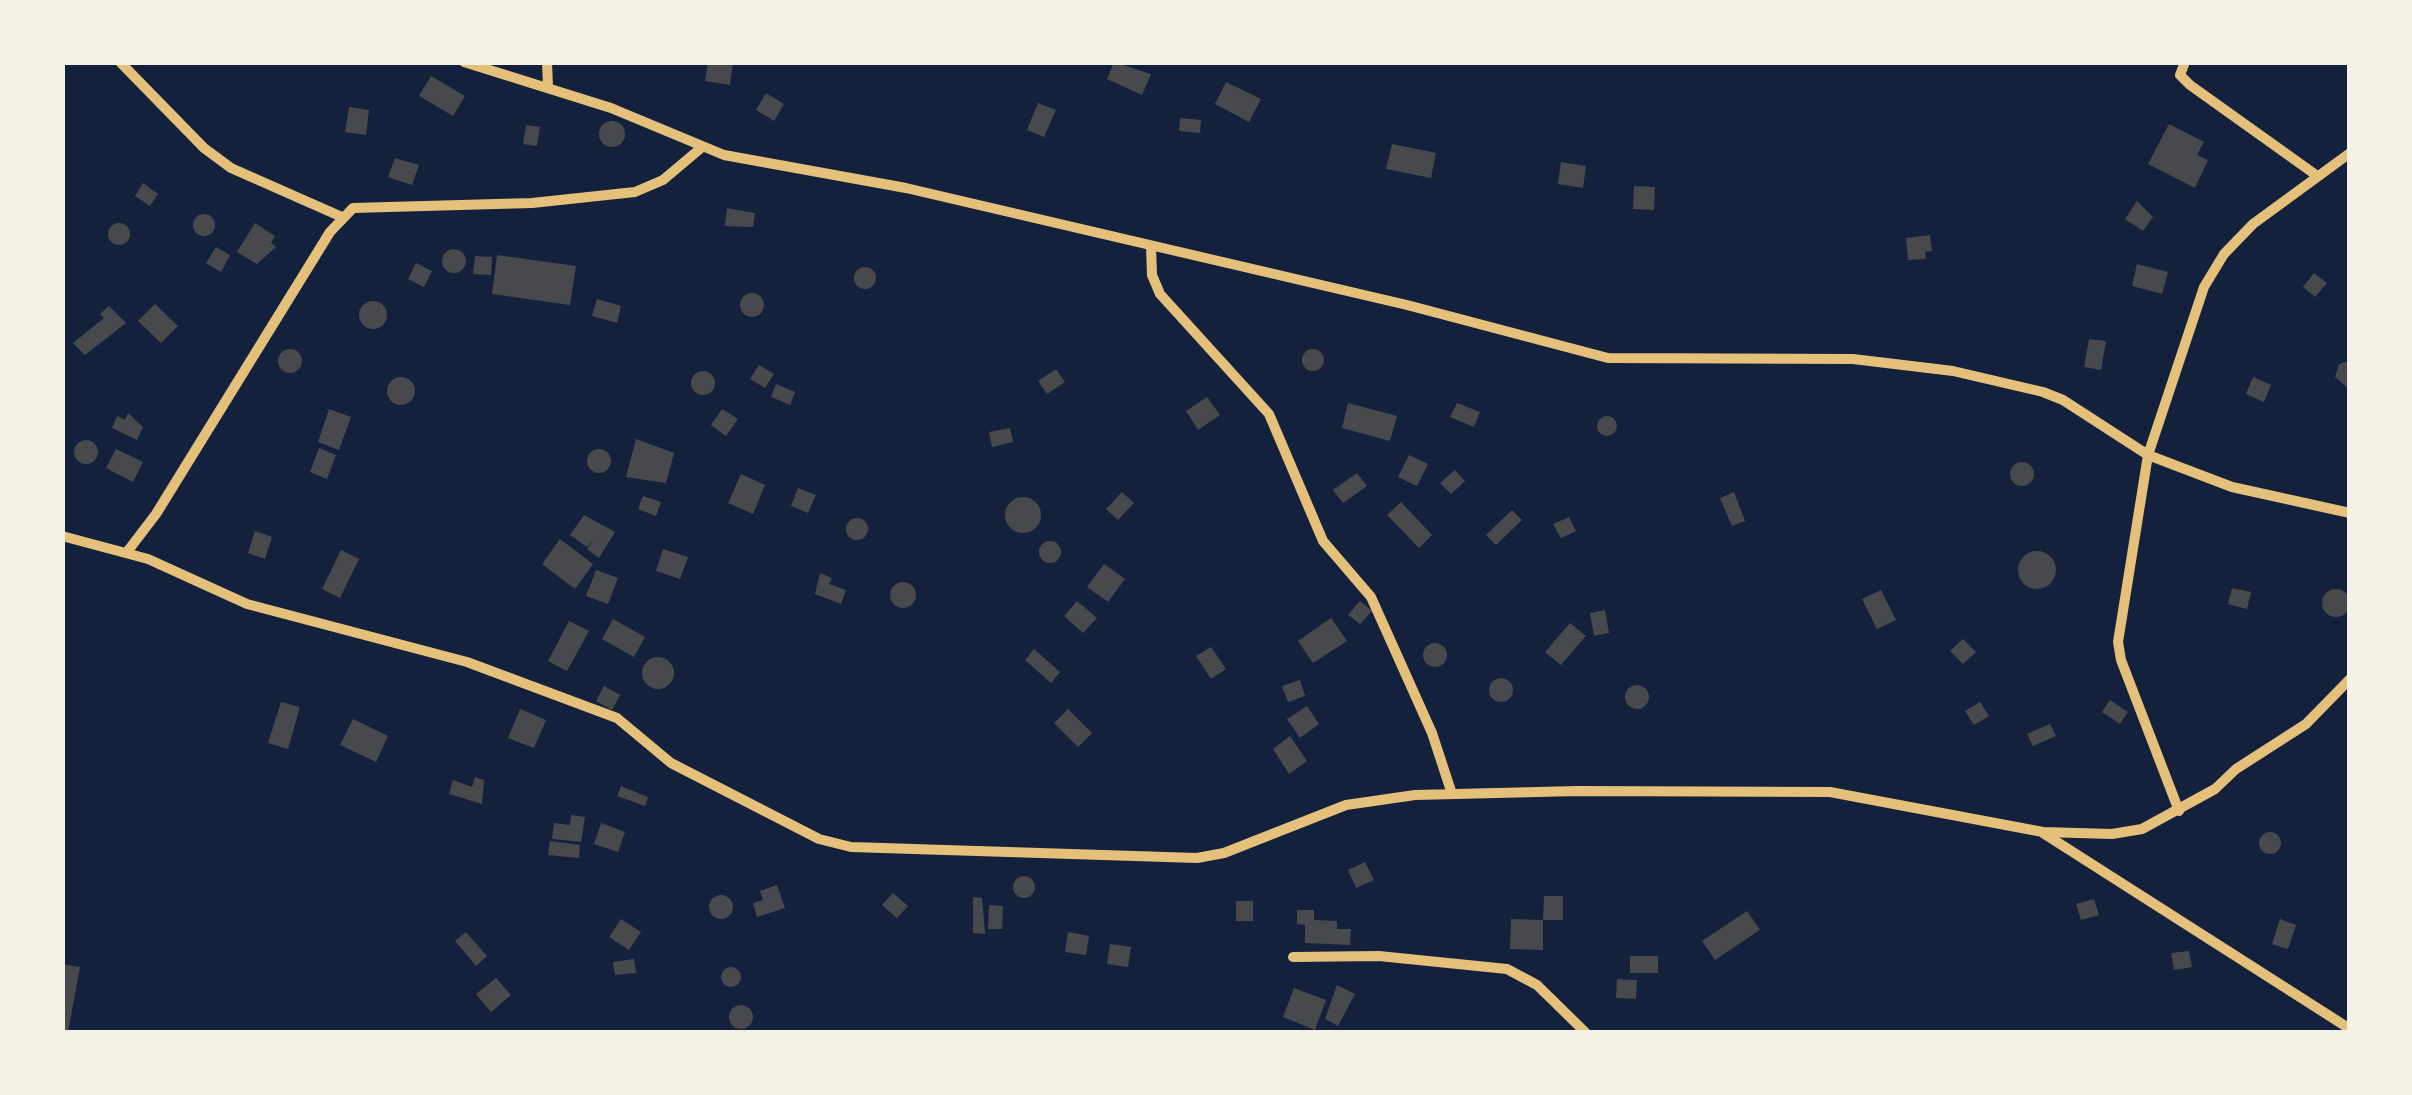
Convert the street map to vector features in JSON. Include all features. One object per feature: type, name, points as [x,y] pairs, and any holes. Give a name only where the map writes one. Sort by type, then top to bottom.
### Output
[{"type":"street","points":[[120,62],[204,148],[231,168],[342,217]]},
{"type":"street","points":[[464,62],[611,108],[702,148],[906,188],[1407,305],[1608,358],[1854,359],[1953,372],[2063,400],[2148,455],[2232,487],[2350,513]]},
{"type":"street","points":[[547,62],[548,87]]},
{"type":"street","points":[[2185,62],[2180,76],[2190,85],[2316,175]]},
{"type":"street","points":[[127,552],[156,514],[342,217],[352,208],[532,203],[635,192],[663,180],[702,148]]},
{"type":"street","points":[[2179,811],[2121,660],[2118,642],[2148,455],[2204,286],[2224,254],[2253,224],[2350,153]]},
{"type":"street","points":[[1151,246],[1152,275],[1160,294],[1268,414],[1322,541],[1371,598],[1432,733],[1452,794]]},
{"type":"street","points":[[62,536],[127,552],[247,604],[468,662],[617,718],[671,764],[819,838],[852,847],[1197,858],[1224,854],[1346,806],[1452,794],[1830,792],[2043,832],[2112,834],[2142,829],[2179,811],[2306,724],[2350,679]]},
{"type":"street","points":[[2043,832],[2350,1029]]},
{"type":"street","points":[[1293,958],[1380,956],[1506,969],[1537,985],[1585,1032]]},
{"type":"building","points":[[708,62],[733,62],[730,85],[705,81]]},
{"type":"building","points":[[1114,62],[1151,74],[1142,95],[1107,79]]},
{"type":"building","points":[[431,76],[465,96],[453,116],[419,96]]},
{"type":"building","points":[[1226,82],[1261,99],[1249,122],[1215,104]]},
{"type":"building","points":[[766,93],[784,104],[774,121],[756,110]]},
{"type":"building","points":[[1038,103],[1056,110],[1044,137],[1027,130]]},
{"type":"building","points":[[349,107],[369,110],[366,135],[345,132]]},
{"type":"building","points":[[1180,118],[1201,120],[1200,133],[1179,131]]},
{"type":"building","points":[[612,121],[621,125],[625,134],[621,143],[612,147],[603,143],[599,134],[603,125]]},
{"type":"building","points":[[2169,124],[2204,142],[2197,155],[2208,160],[2195,188],[2148,164]]},
{"type":"building","points":[[526,125],[540,127],[537,146],[523,144]]},
{"type":"building","points":[[1392,144],[1436,153],[1431,178],[1386,169]]},
{"type":"building","points":[[395,158],[419,165],[412,185],[388,177]]},
{"type":"building","points":[[1561,162],[1586,166],[1583,188],[1558,184]]},
{"type":"building","points":[[143,183],[158,194],[150,206],[135,196]]},
{"type":"building","points":[[1634,186],[1655,187],[1654,210],[1633,209]]},
{"type":"building","points":[[2137,201],[2153,217],[2143,231],[2125,219]]},
{"type":"building","points":[[727,208],[755,213],[753,227],[725,226]]},
{"type":"building","points":[[200,214],[208,214],[215,225],[208,236],[200,236],[193,229],[193,221]]},
{"type":"building","points":[[115,223],[123,223],[130,234],[123,245],[115,245],[108,238],[108,230]]},
{"type":"building","points":[[255,223],[275,236],[271,243],[276,247],[257,264],[237,252]]},
{"type":"building","points":[[1930,235],[1932,251],[1925,252],[1926,259],[1908,260],[1906,238]]},
{"type":"building","points":[[216,247],[230,255],[221,272],[206,263]]},
{"type":"building","points":[[454,249],[466,261],[454,273],[442,261]]},
{"type":"building","points":[[497,255],[576,266],[570,305],[492,294]]},
{"type":"building","points":[[475,256],[492,257],[491,275],[473,274]]},
{"type":"building","points":[[416,263],[432,271],[424,287],[408,279]]},
{"type":"building","points":[[2137,264],[2168,272],[2162,294],[2132,286]]},
{"type":"building","points":[[865,267],[876,278],[865,289],[854,278]]},
{"type":"building","points":[[2314,273],[2327,283],[2315,297],[2303,287]]},
{"type":"building","points":[[752,293],[764,305],[752,317],[740,305]]},
{"type":"building","points":[[597,299],[621,306],[617,323],[592,316]]},
{"type":"building","points":[[373,301],[383,305],[387,315],[383,325],[373,329],[363,325],[359,315],[363,305]]},
{"type":"building","points":[[155,304],[178,326],[161,343],[138,321]]},
{"type":"building","points":[[109,306],[126,323],[85,355],[73,343],[104,318],[100,314]]},
{"type":"building","points":[[2089,339],[2106,341],[2101,370],[2084,367]]},
{"type":"building","points":[[290,349],[302,361],[290,373],[278,361]]},
{"type":"building","points":[[1313,349],[1321,352],[1321,368],[1313,371],[1305,368],[1302,360],[1305,352]]},
{"type":"building","points":[[2350,361],[2350,390],[2335,377],[2339,364]]},
{"type":"building","points":[[759,365],[774,374],[765,388],[750,379]]},
{"type":"building","points":[[1056,369],[1065,382],[1047,394],[1038,381]]},
{"type":"building","points":[[703,371],[715,383],[703,395],[691,383]]},
{"type":"building","points":[[401,377],[411,381],[415,391],[411,401],[401,405],[391,401],[387,391],[391,381]]},
{"type":"building","points":[[2253,377],[2271,385],[2264,402],[2246,394]]},
{"type":"building","points":[[776,384],[795,392],[790,405],[771,397]]},
{"type":"building","points":[[1207,397],[1220,415],[1198,430],[1186,411]]},
{"type":"building","points":[[1348,403],[1397,416],[1390,441],[1342,428]]},
{"type":"building","points":[[1457,403],[1480,412],[1474,427],[1450,417]]},
{"type":"building","points":[[329,409],[351,417],[339,450],[318,442]]},
{"type":"building","points":[[722,409],[738,419],[726,436],[711,425]]},
{"type":"building","points":[[128,413],[143,427],[137,440],[112,428],[117,416],[125,420]]},
{"type":"building","points":[[1607,416],[1617,426],[1607,436],[1597,426]]},
{"type":"building","points":[[1010,428],[1013,442],[992,447],[989,432]]},
{"type":"building","points":[[636,439],[674,453],[666,483],[626,477]]},
{"type":"building","points":[[86,440],[98,452],[86,464],[74,452]]},
{"type":"building","points":[[319,448],[336,455],[327,479],[310,472]]},
{"type":"building","points":[[116,449],[143,462],[133,482],[106,468]]},
{"type":"building","points":[[599,449],[611,461],[599,473],[587,461]]},
{"type":"building","points":[[1409,455],[1428,464],[1417,486],[1398,477]]},
{"type":"building","points":[[2022,462],[2034,474],[2022,486],[2010,474]]},
{"type":"building","points":[[1455,470],[1465,481],[1451,494],[1440,483]]},
{"type":"building","points":[[1357,473],[1367,486],[1343,503],[1333,490]]},
{"type":"building","points":[[741,474],[765,485],[753,514],[728,503]]},
{"type":"building","points":[[798,488],[816,495],[808,513],[791,506]]},
{"type":"building","points":[[1122,492],[1134,503],[1118,520],[1106,509]]},
{"type":"building","points":[[1734,492],[1745,521],[1732,526],[1720,498]]},
{"type":"building","points":[[643,496],[661,502],[656,516],[638,509]]},
{"type":"building","points":[[1023,497],[1036,502],[1041,515],[1036,528],[1023,533],[1010,528],[1005,515],[1010,502]]},
{"type":"building","points":[[1401,502],[1432,535],[1419,548],[1387,515]]},
{"type":"building","points":[[1512,510],[1522,520],[1496,545],[1486,535]]},
{"type":"building","points":[[584,515],[615,532],[599,558],[587,549],[594,539],[587,547],[570,535]]},
{"type":"building","points":[[1569,517],[1576,531],[1561,538],[1553,524]]},
{"type":"building","points":[[853,518],[861,518],[868,529],[861,540],[853,540],[846,533],[846,525]]},
{"type":"building","points":[[255,531],[272,537],[265,559],[248,553]]},
{"type":"building","points":[[560,539],[593,564],[575,589],[542,564]]},
{"type":"building","points":[[1050,541],[1058,544],[1058,560],[1050,563],[1042,560],[1039,552],[1042,544]]},
{"type":"building","points":[[663,549],[688,557],[680,579],[656,571]]},
{"type":"building","points":[[341,550],[359,559],[340,598],[322,589]]},
{"type":"building","points":[[2037,551],[2050,557],[2056,570],[2050,583],[2037,589],[2024,583],[2018,570],[2024,557]]},
{"type":"building","points":[[1104,564],[1125,579],[1108,602],[1087,587]]},
{"type":"building","points":[[596,570],[618,578],[608,604],[586,596]]},
{"type":"building","points":[[820,573],[832,578],[829,584],[846,590],[841,604],[815,594]]},
{"type":"building","points":[[903,582],[912,586],[916,595],[912,604],[903,608],[894,604],[890,595],[894,586]]},
{"type":"building","points":[[2232,588],[2251,592],[2247,609],[2228,604]]},
{"type":"building","points":[[2336,589],[2346,593],[2350,603],[2346,613],[2336,617],[2326,613],[2322,603],[2326,593]]},
{"type":"building","points":[[1881,590],[1896,620],[1877,629],[1862,599]]},
{"type":"building","points":[[1077,601],[1097,618],[1083,633],[1064,616]]},
{"type":"building","points":[[1360,601],[1372,611],[1360,624],[1348,615]]},
{"type":"building","points":[[1605,610],[1609,633],[1594,636],[1590,613]]},
{"type":"building","points":[[1331,618],[1347,641],[1313,663],[1298,641]]},
{"type":"building","points":[[613,619],[645,637],[634,657],[602,639]]},
{"type":"building","points":[[569,621],[589,631],[567,671],[548,661]]},
{"type":"building","points":[[1570,623],[1586,636],[1561,665],[1545,652]]},
{"type":"building","points":[[1963,639],[1976,652],[1963,664],[1950,651]]},
{"type":"building","points":[[1435,643],[1444,646],[1444,664],[1435,667],[1426,664],[1423,655],[1426,646]]},
{"type":"building","points":[[1211,647],[1226,669],[1211,679],[1196,656]]},
{"type":"building","points":[[1034,649],[1060,672],[1051,683],[1025,660]]},
{"type":"building","points":[[658,657],[669,662],[674,673],[669,684],[658,689],[647,684],[642,673],[647,662]]},
{"type":"building","points":[[1501,678],[1510,681],[1510,699],[1501,702],[1492,699],[1489,690],[1492,681]]},
{"type":"building","points":[[1300,680],[1305,696],[1288,702],[1282,686]]},
{"type":"building","points":[[1637,685],[1646,688],[1646,706],[1637,709],[1628,706],[1625,697],[1628,688]]},
{"type":"building","points":[[604,686],[620,695],[612,710],[596,701]]},
{"type":"building","points":[[2110,700],[2128,712],[2120,724],[2102,712]]},
{"type":"building","points":[[281,702],[300,707],[288,749],[268,743]]},
{"type":"building","points":[[1980,702],[1989,716],[1974,725],[1965,711]]},
{"type":"building","points":[[1307,706],[1319,724],[1300,738],[1287,719]]},
{"type":"building","points":[[520,709],[546,720],[534,748],[508,738]]},
{"type":"building","points":[[1068,709],[1092,733],[1078,747],[1054,723]]},
{"type":"building","points":[[353,719],[388,736],[376,762],[340,745]]},
{"type":"building","points":[[2050,724],[2056,736],[2033,746],[2027,734]]},
{"type":"building","points":[[1290,736],[1307,761],[1289,774],[1273,749]]},
{"type":"building","points":[[475,777],[484,780],[482,804],[449,794],[453,780],[472,787]]},
{"type":"building","points":[[621,786],[648,797],[645,806],[617,796]]},
{"type":"building","points":[[571,815],[585,817],[581,842],[552,839],[554,823],[570,825]]},
{"type":"building","points":[[601,823],[625,832],[618,852],[594,844]]},
{"type":"building","points":[[2270,832],[2278,835],[2278,851],[2270,854],[2262,851],[2259,843],[2262,835]]},
{"type":"building","points":[[550,841],[580,845],[579,858],[548,855]]},
{"type":"building","points":[[1365,862],[1374,880],[1356,888],[1348,870]]},
{"type":"building","points":[[1024,876],[1032,879],[1032,895],[1024,898],[1016,895],[1013,887],[1016,879]]},
{"type":"building","points":[[777,885],[785,908],[757,917],[753,903],[763,900],[760,891]]},
{"type":"building","points":[[893,893],[908,906],[897,918],[882,905]]},
{"type":"building","points":[[721,895],[733,907],[721,919],[709,907]]},
{"type":"building","points":[[1544,896],[1563,896],[1563,920],[1543,920]]},
{"type":"building","points":[[973,897],[982,898],[985,934],[973,933]]},
{"type":"building","points":[[2094,899],[2099,915],[2081,920],[2076,904]]},
{"type":"building","points":[[1236,901],[1253,901],[1253,921],[1236,921]]},
{"type":"building","points":[[989,905],[1003,906],[1002,929],[988,929]]},
{"type":"building","points":[[1297,910],[1314,910],[1314,920],[1337,921],[1337,929],[1351,929],[1350,945],[1305,943],[1305,925],[1297,924]]},
{"type":"building","points":[[1747,911],[1760,930],[1715,960],[1702,941]]},
{"type":"building","points":[[621,919],[641,932],[629,950],[609,937]]},
{"type":"building","points":[[1511,919],[1543,920],[1543,950],[1510,949]]},
{"type":"building","points":[[2280,919],[2296,925],[2288,949],[2272,944]]},
{"type":"building","points":[[466,932],[487,956],[476,966],[455,941]]},
{"type":"building","points":[[1068,932],[1089,936],[1086,955],[1065,952]]},
{"type":"building","points":[[1110,944],[1131,947],[1128,967],[1107,964]]},
{"type":"building","points":[[2189,951],[2192,967],[2174,970],[2171,953]]},
{"type":"building","points":[[1630,956],[1658,956],[1658,973],[1630,973]]},
{"type":"building","points":[[634,959],[636,973],[615,975],[613,962]]},
{"type":"building","points":[[62,964],[80,967],[68,1032],[62,1031]]},
{"type":"building","points":[[731,967],[741,977],[731,987],[721,977]]},
{"type":"building","points":[[496,978],[511,995],[491,1012],[476,994]]},
{"type":"building","points":[[1617,979],[1637,980],[1636,999],[1616,998]]},
{"type":"building","points":[[1337,985],[1355,994],[1338,1026],[1325,1019]]},
{"type":"building","points":[[1294,988],[1326,1000],[1315,1030],[1283,1017]]},
{"type":"building","points":[[741,1005],[753,1017],[741,1029],[729,1017]]}]
